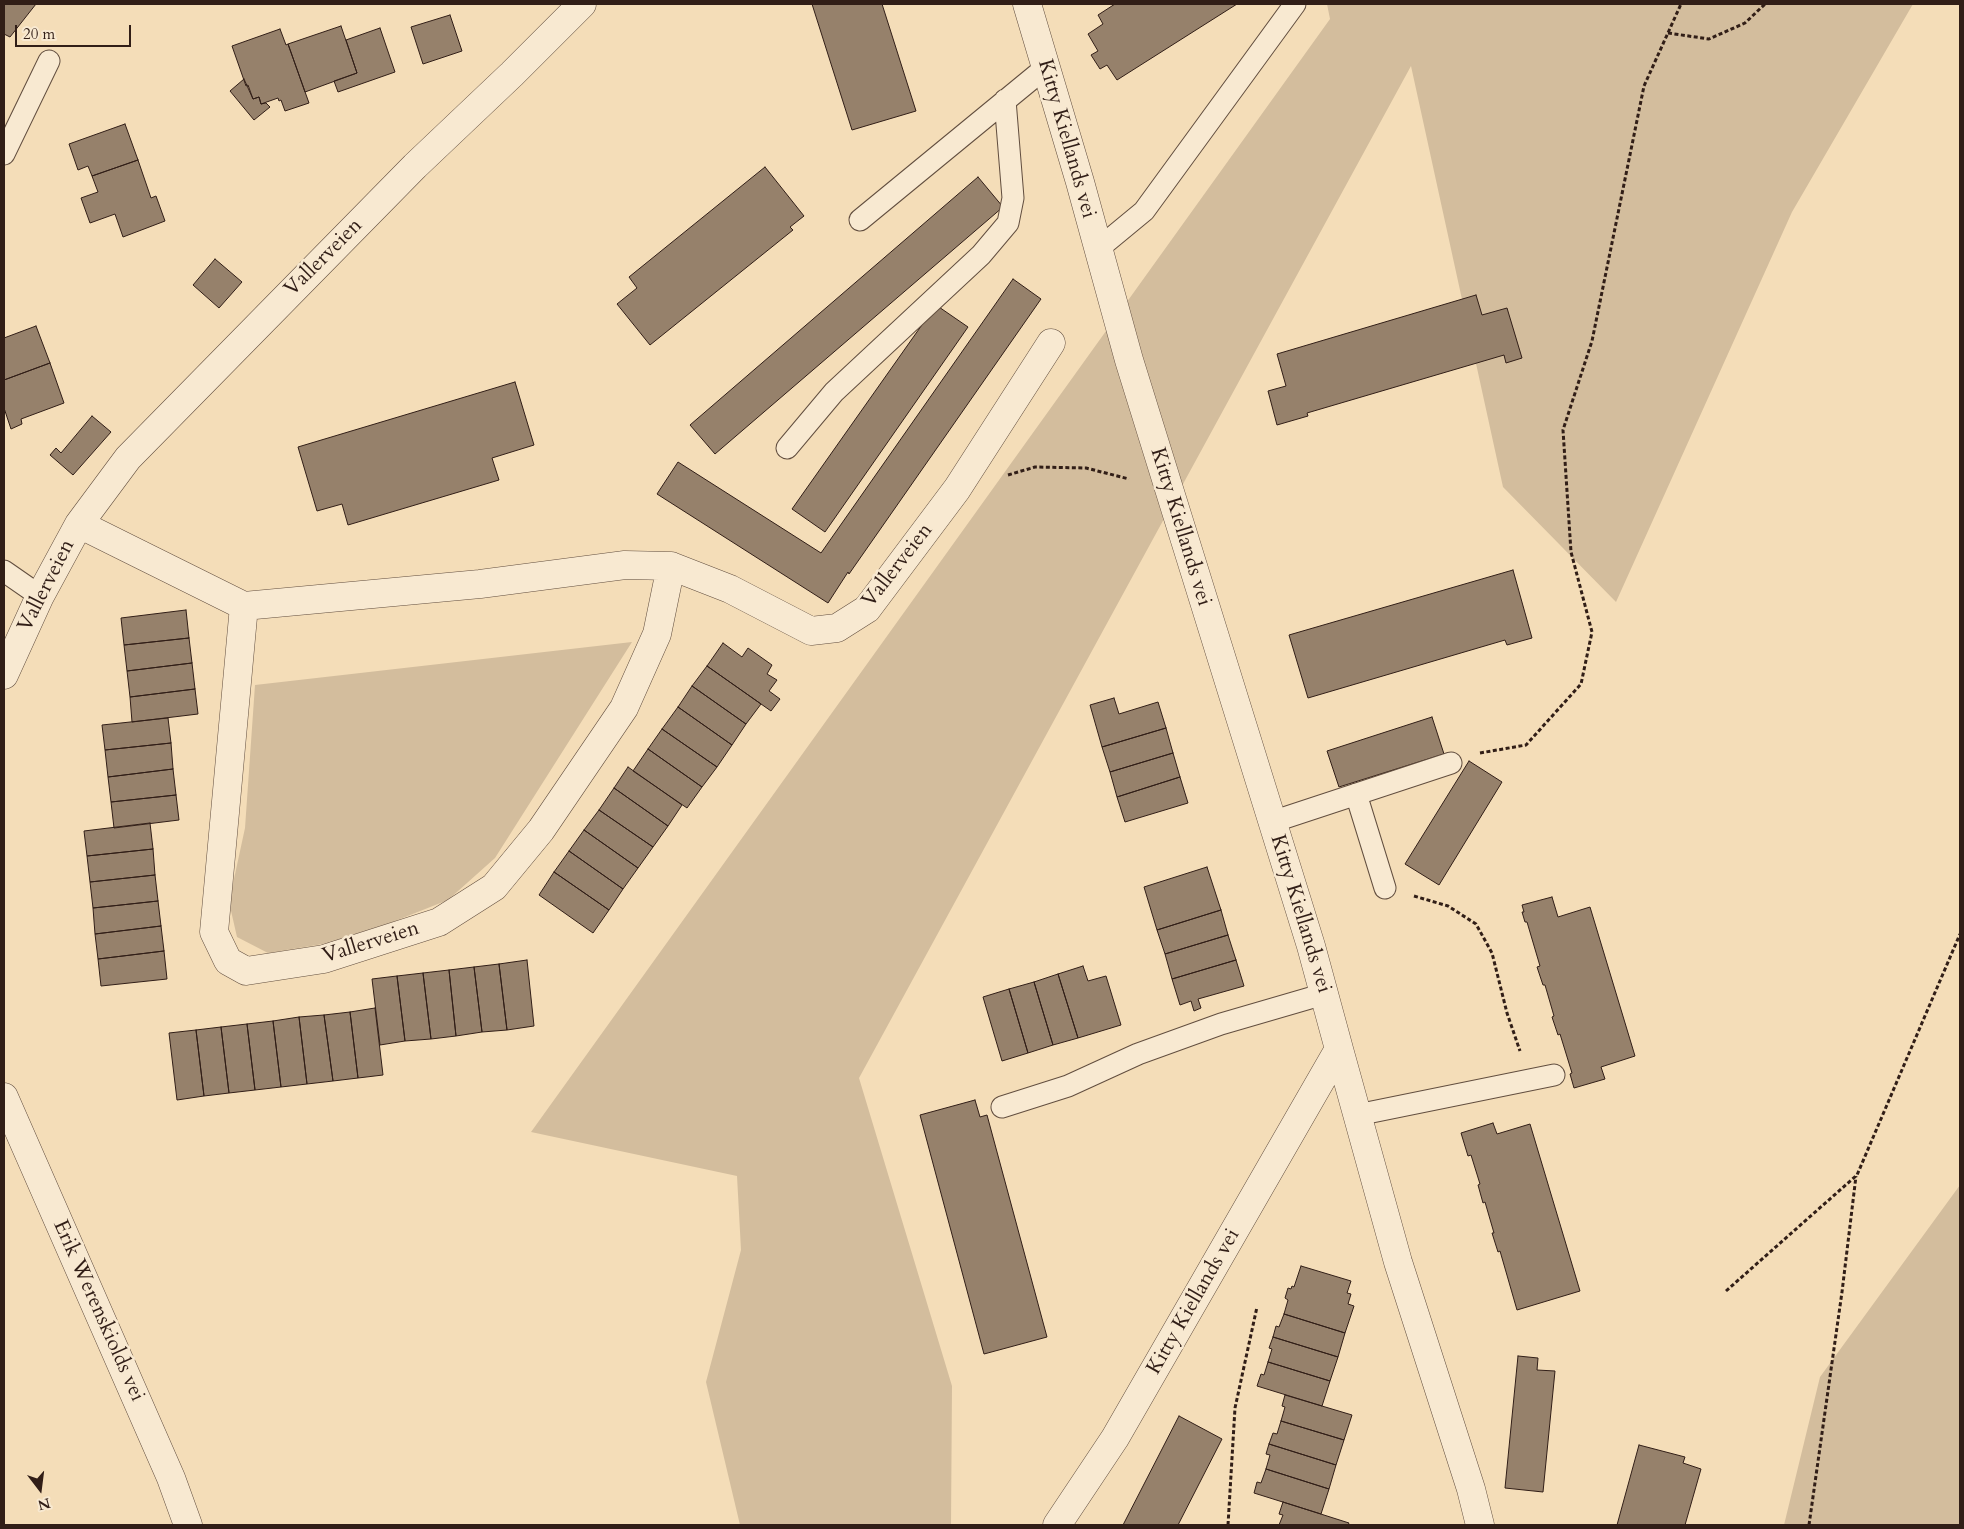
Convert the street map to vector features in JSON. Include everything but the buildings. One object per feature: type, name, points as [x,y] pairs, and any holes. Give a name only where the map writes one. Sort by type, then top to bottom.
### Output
[{"type":"street","name":"Vallerveien","points":[[4,675],[40,596],[79,524],[128,458],[415,166],[512,74],[582,4]]},
{"type":"street","name":"Kitty Kiellands vei","points":[[1027,4],[1080,182],[1129,360],[1311,946],[1398,1262],[1471,1488],[1480,1525]]},
{"type":"street","name":"Vallerveien","points":[[79,524],[244,606],[480,584],[625,565],[671,566],[730,589],[811,631],[837,628],[867,609],[957,489],[1051,343]]},
{"type":"street","name":"Vallerveien","points":[[244,606],[214,932],[228,961],[246,971],[324,959],[439,922],[494,887],[541,830],[624,708],[657,634],[671,566]]},
{"type":"street","name":"Kitty Kiellands vei","points":[[1057,1525],[1115,1438],[1339,1049]]},
{"type":"street","name":"Erik Werenskiolds vei","points":[[4,1097],[171,1478],[188,1525]]},
{"type":"lane","points":[[1098,249],[1144,211],[1295,4]]},
{"type":"lane","points":[[4,154],[49,61]]},
{"type":"lane","points":[[860,220],[1045,68]]},
{"type":"lane","points":[[787,448],[834,392],[981,255],[1008,223],[1014,198],[1005,100]]},
{"type":"lane","points":[[4,571],[40,596]]},
{"type":"lane","points":[[1272,822],[1451,762]]},
{"type":"lane","points":[[1356,794],[1385,888]]},
{"type":"lane","points":[[1002,1107],[1068,1086],[1138,1054],[1221,1024],[1324,994]]},
{"type":"lane","points":[[1357,1115],[1554,1075]]},
{"type":"path","points":[[1451,762],[1476,753],[1526,745],[1581,684],[1592,632],[1570,552],[1562,430],[1592,341],[1644,86],[1681,4]]},
{"type":"path","points":[[1668,33],[1709,39],[1745,23],[1765,4]]},
{"type":"path","points":[[957,489],[1035,467],[1086,468],[1169,493]]},
{"type":"path","points":[[1385,888],[1448,906],[1476,924],[1492,953],[1507,1013],[1522,1056],[1519,1071],[1520,1082]]},
{"type":"path","points":[[1809,1525],[1842,1292],[1856,1175],[1960,934]]},
{"type":"path","points":[[1726,1291],[1856,1175]]},
{"type":"path","points":[[1228,1525],[1235,1408],[1257,1307]]},
{"type":"shaded area","points":[[1327,4],[1913,4],[1792,212],[1616,602],[1503,487],[1411,66],[859,1078],[952,1386],[951,1525],[740,1525],[706,1382],[741,1250],[737,1176],[531,1132],[1330,19]]},
{"type":"shaded area","points":[[632,642],[495,858],[448,900],[347,940],[268,953],[237,937],[229,902],[245,828],[255,685]]},
{"type":"shaded area","points":[[1960,1185],[1960,1525],[1784,1525],[1820,1377]]}]
